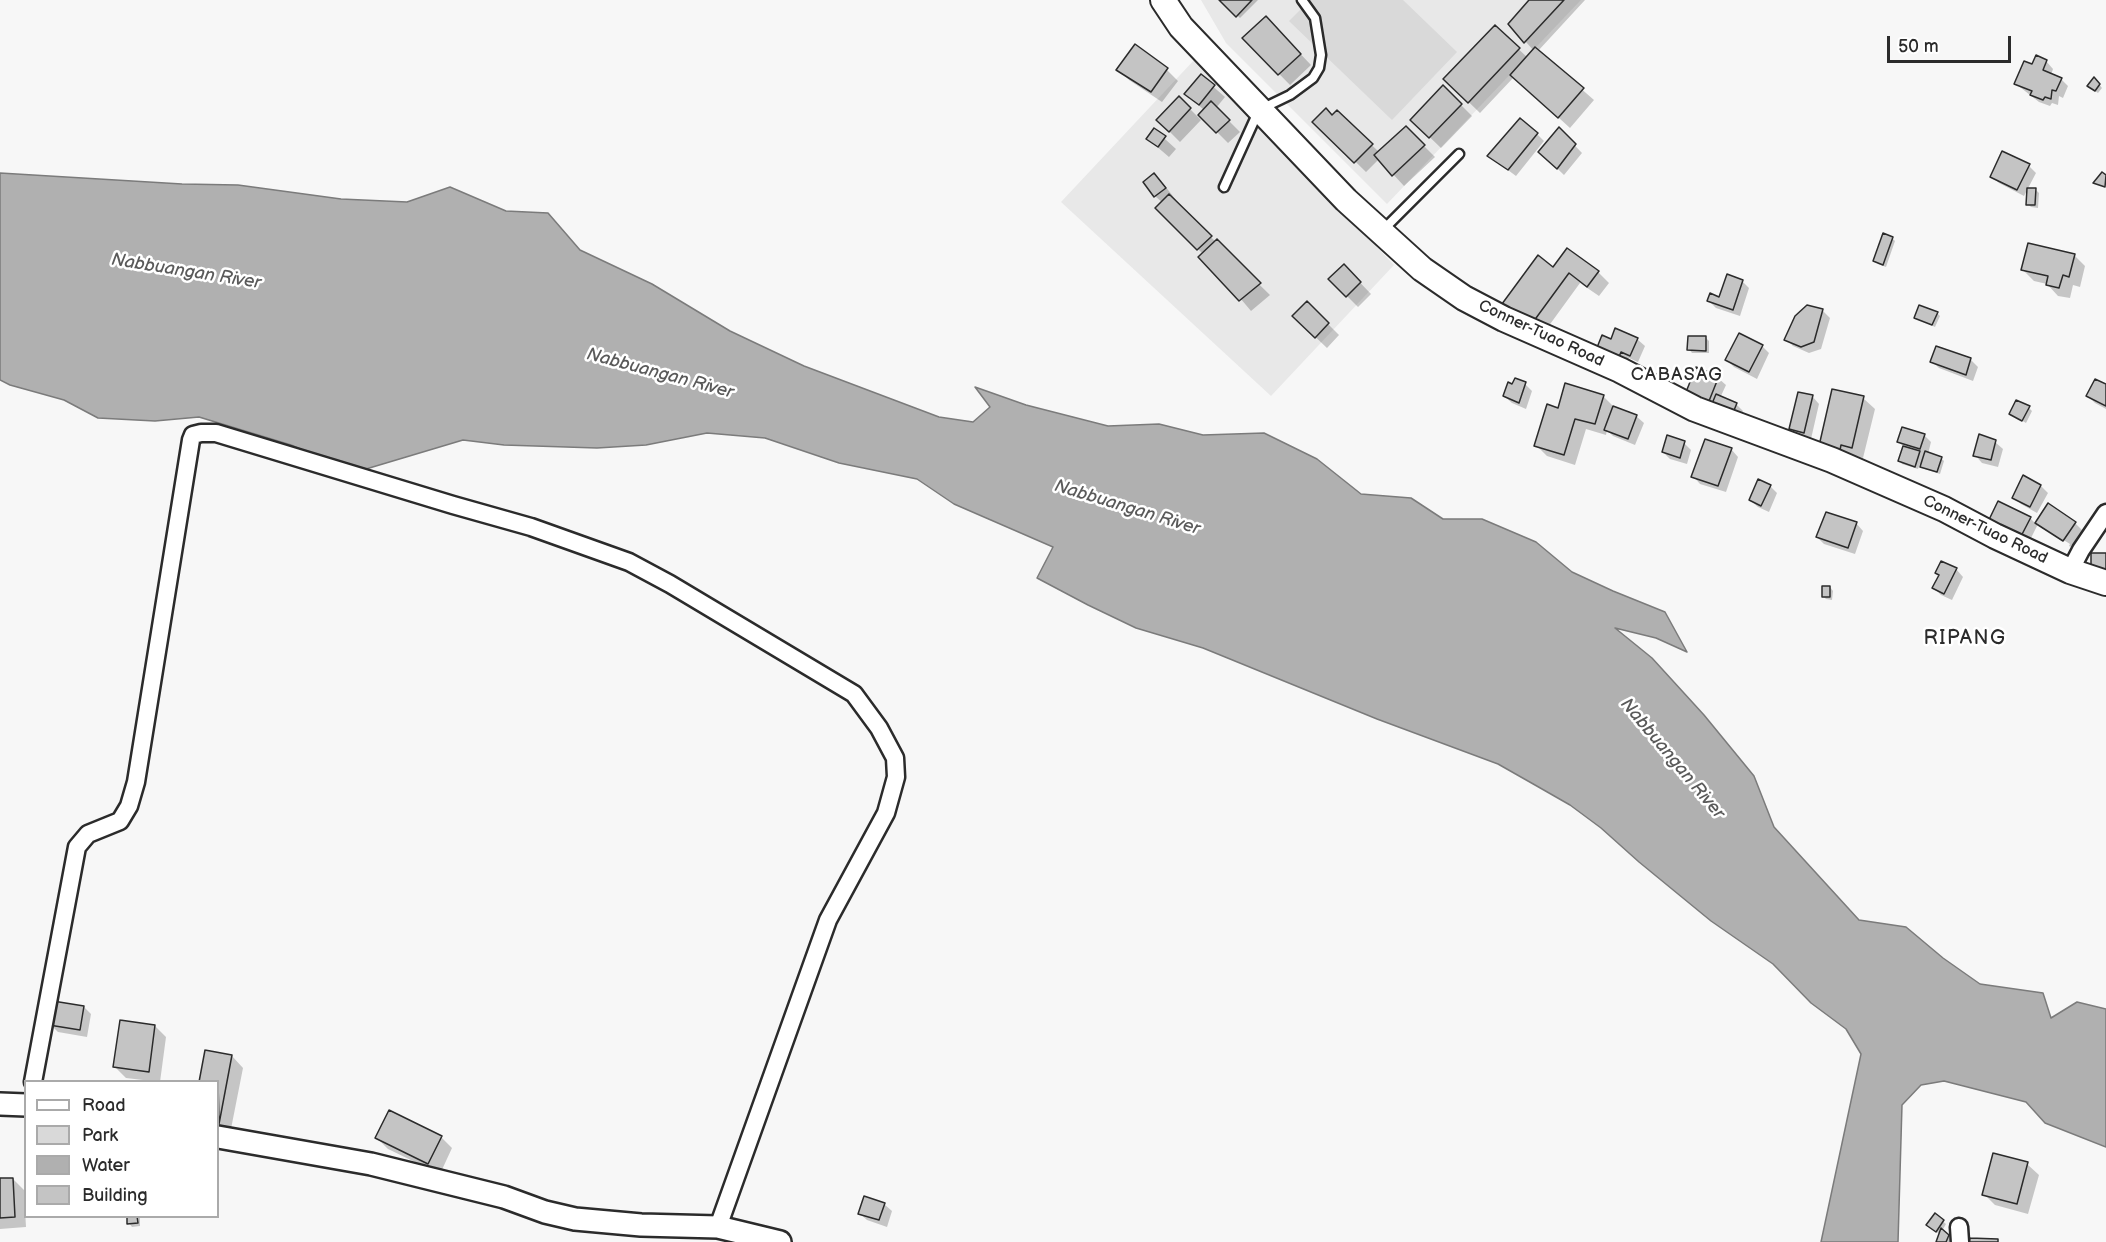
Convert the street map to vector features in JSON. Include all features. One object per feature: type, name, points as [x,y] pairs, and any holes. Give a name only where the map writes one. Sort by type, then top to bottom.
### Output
[{"type":"main road","name":"Conner-Tuao Road","points":[[1163,0],[1181,27],[1346,200],[1422,269],[1464,298],[1504,320],[1620,370],[1695,409],[1832,460],[1944,509],[2070,571],[2106,583]]},
{"type":"street","points":[[33,1080],[77,847],[88,834],[120,821],[129,806],[136,782],[191,440],[193,435],[216,433],[453,505],[531,526],[629,562],[854,694],[879,728],[895,758],[896,777],[886,813],[828,920],[718,1227]]},
{"type":"street","points":[[2070,571],[2106,513]]},
{"type":"street","points":[[0,1104],[24,1106]]},
{"type":"street","points":[[219,1137],[371,1164],[482,1191],[575,1219],[641,1225],[718,1227],[780,1242]]},
{"type":"lane","points":[[1224,187],[1259,110],[1290,95],[1313,78],[1319,68],[1322,56],[1315,18],[1302,0]]},
{"type":"lane","points":[[1382,231],[1459,153]]},
{"type":"shaded area","points":[[1201,0],[1581,0],[1387,204],[1226,43]]},
{"type":"shaded area","points":[[1195,59],[1394,265],[1271,396],[1061,202]]},
{"type":"green space","points":[[1310,0],[1403,0],[1457,52],[1392,120],[1289,21]]},
{"type":"water","name":"Nabbuangan River","points":[[0,173],[182,184],[238,185],[341,199],[407,202],[450,187],[506,211],[548,213],[580,250],[652,284],[730,331],[804,366],[939,417],[973,422],[990,407],[975,387],[1026,405],[1108,426],[1159,424],[1203,435],[1264,433],[1317,459],[1361,494],[1411,498],[1443,519],[1482,519],[1536,542],[1572,572],[1665,612],[1687,652],[1656,638],[1615,628],[1652,658],[1704,715],[1754,776],[1774,827],[1859,920],[1906,927],[1943,958],[1980,984],[2043,993],[2051,1018],[2077,1002],[2106,1009],[2106,1147],[2045,1123],[2026,1102],[1944,1081],[1921,1085],[1902,1105],[1898,1242],[1821,1242],[1861,1054],[1846,1029],[1811,1003],[1773,964],[1711,921],[1601,828],[1570,805],[1498,764],[1377,719],[1203,648],[1136,628],[1088,605],[1037,578],[1053,547],[954,504],[917,479],[839,463],[765,438],[707,433],[646,445],[597,448],[504,445],[463,440],[366,469],[319,457],[291,445],[199,417],[155,421],[98,418],[64,400],[10,385],[0,380]]},
{"type":"building","points":[[1219,0],[1252,0],[1236,17]]},
{"type":"building","points":[[1529,0],[1564,0],[1524,43],[1508,24]]},
{"type":"building","points":[[1266,16],[1301,54],[1278,75],[1242,38]]},
{"type":"building","points":[[1495,25],[1520,48],[1468,103],[1443,79]]},
{"type":"building","points":[[1135,44],[1168,68],[1151,92],[1116,70]]},
{"type":"building","points":[[1535,47],[1584,88],[1558,118],[1510,75]]},
{"type":"building","points":[[2036,55],[2047,60],[2043,70],[2062,78],[2056,91],[2052,90],[2051,99],[2045,97],[2043,100],[2030,95],[2032,91],[2014,84],[2024,61],[2032,64]]},
{"type":"building","points":[[1201,74],[1215,85],[1199,105],[1184,94]]},
{"type":"building","points":[[2094,77],[2100,84],[2095,91],[2087,86]]},
{"type":"building","points":[[1443,85],[1462,104],[1429,138],[1410,120]]},
{"type":"building","points":[[1179,96],[1191,108],[1169,132],[1156,120]]},
{"type":"building","points":[[1211,101],[1230,120],[1216,133],[1198,115]]},
{"type":"building","points":[[1326,108],[1332,115],[1337,110],[1373,144],[1354,163],[1312,122]]},
{"type":"building","points":[[1520,118],[1538,133],[1508,170],[1487,156]]},
{"type":"building","points":[[1406,126],[1425,145],[1392,176],[1374,155]]},
{"type":"building","points":[[1559,127],[1576,144],[1557,169],[1538,152]]},
{"type":"building","points":[[1154,128],[1166,136],[1158,147],[1146,139]]},
{"type":"building","points":[[2002,151],[2030,164],[2017,190],[1990,177]]},
{"type":"building","points":[[2102,172],[2106,175],[2105,187],[2093,183]]},
{"type":"building","points":[[1154,173],[1166,188],[1154,197],[1143,182]]},
{"type":"building","points":[[2027,188],[2036,188],[2035,205],[2026,205]]},
{"type":"building","points":[[1169,194],[1212,236],[1197,250],[1155,208]]},
{"type":"building","points":[[1883,233],[1893,237],[1883,265],[1873,261]]},
{"type":"building","points":[[1217,239],[1261,283],[1239,301],[1198,257]]},
{"type":"building","points":[[2028,243],[2075,254],[2069,277],[2063,275],[2059,288],[2046,285],[2048,276],[2021,270]]},
{"type":"building","points":[[1567,248],[1599,271],[1587,287],[1569,273],[1528,329],[1499,308],[1538,255],[1553,267]]},
{"type":"building","points":[[1344,264],[1361,282],[1346,297],[1328,279]]},
{"type":"building","points":[[1727,274],[1743,280],[1733,310],[1707,301],[1710,293],[1719,297]]},
{"type":"building","points":[[1307,301],[1329,323],[1315,338],[1292,316]]},
{"type":"building","points":[[1807,305],[1823,309],[1814,342],[1801,347],[1784,340],[1795,316]]},
{"type":"building","points":[[1919,305],[1938,312],[1932,325],[1914,318]]},
{"type":"building","points":[[1615,328],[1638,338],[1630,356],[1621,352],[1616,364],[1594,355],[1602,335],[1611,339]]},
{"type":"building","points":[[1739,333],[1763,345],[1749,372],[1725,360]]},
{"type":"building","points":[[1688,336],[1706,336],[1706,351],[1687,350]]},
{"type":"building","points":[[1936,346],[1971,358],[1966,375],[1930,362]]},
{"type":"building","points":[[1696,367],[1719,376],[1707,406],[1684,397]]},
{"type":"building","points":[[1515,378],[1526,382],[1519,403],[1503,396],[1508,382],[1512,384]]},
{"type":"building","points":[[2095,379],[2106,384],[2106,406],[2086,396]]},
{"type":"building","points":[[1565,383],[1604,395],[1595,424],[1575,419],[1564,455],[1534,446],[1547,404],[1558,408]]},
{"type":"building","points":[[1832,389],[1864,396],[1852,448],[1841,445],[1840,450],[1819,446]]},
{"type":"building","points":[[1798,392],[1813,395],[1804,433],[1789,429]]},
{"type":"building","points":[[1716,394],[1737,403],[1730,420],[1709,411]]},
{"type":"building","points":[[2016,400],[2030,406],[2022,421],[2009,414]]},
{"type":"building","points":[[1613,406],[1637,415],[1628,439],[1604,430]]},
{"type":"building","points":[[1902,427],[1925,434],[1920,449],[1897,442]]},
{"type":"building","points":[[1979,434],[1996,440],[1991,460],[1973,456]]},
{"type":"building","points":[[1667,435],[1685,441],[1680,458],[1662,452]]},
{"type":"building","points":[[1705,439],[1732,448],[1718,486],[1691,477]]},
{"type":"building","points":[[1903,446],[1920,451],[1915,467],[1898,461]]},
{"type":"building","points":[[1925,451],[1942,457],[1937,472],[1920,467]]},
{"type":"building","points":[[2023,475],[2041,485],[2030,507],[2012,498]]},
{"type":"building","points":[[1758,479],[1771,485],[1761,506],[1749,500]]},
{"type":"building","points":[[1998,501],[2031,517],[2017,544],[1985,528]]},
{"type":"building","points":[[2048,503],[2076,522],[2063,541],[2035,523]]},
{"type":"building","points":[[1826,512],[1857,522],[1848,548],[1816,537]]},
{"type":"building","points":[[2091,553],[2106,553],[2106,574],[2091,573]]},
{"type":"building","points":[[1941,561],[1957,568],[1944,594],[1932,588],[1939,575],[1935,573]]},
{"type":"building","points":[[1822,586],[1830,586],[1830,597],[1822,597]]},
{"type":"building","points":[[53,1001],[84,1006],[80,1030],[49,1025]]},
{"type":"building","points":[[120,1020],[155,1025],[149,1072],[113,1067]]},
{"type":"building","points":[[205,1050],[232,1055],[219,1124],[219,1080],[199,1080]]},
{"type":"building","points":[[389,1110],[442,1136],[428,1164],[375,1138]]},
{"type":"building","points":[[1993,1153],[2028,1162],[2017,1204],[1982,1195]]},
{"type":"building","points":[[0,1178],[13,1178],[15,1217],[0,1218]]},
{"type":"building","points":[[864,1196],[885,1203],[879,1220],[858,1214]]},
{"type":"building","points":[[1935,1213],[1944,1220],[1936,1232],[1926,1225]]},
{"type":"building","points":[[127,1218],[137,1218],[138,1223],[127,1224]]},
{"type":"building","points":[[1941,1228],[1949,1235],[1946,1242],[1936,1242]]},
{"type":"building","points":[[1970,1238],[1998,1239],[1998,1242],[1969,1242]]},
{"type":"district","name":"CABASAG","points":[[1677,375]]},
{"type":"district","name":"RIPANG","points":[[1965,639]]}]
